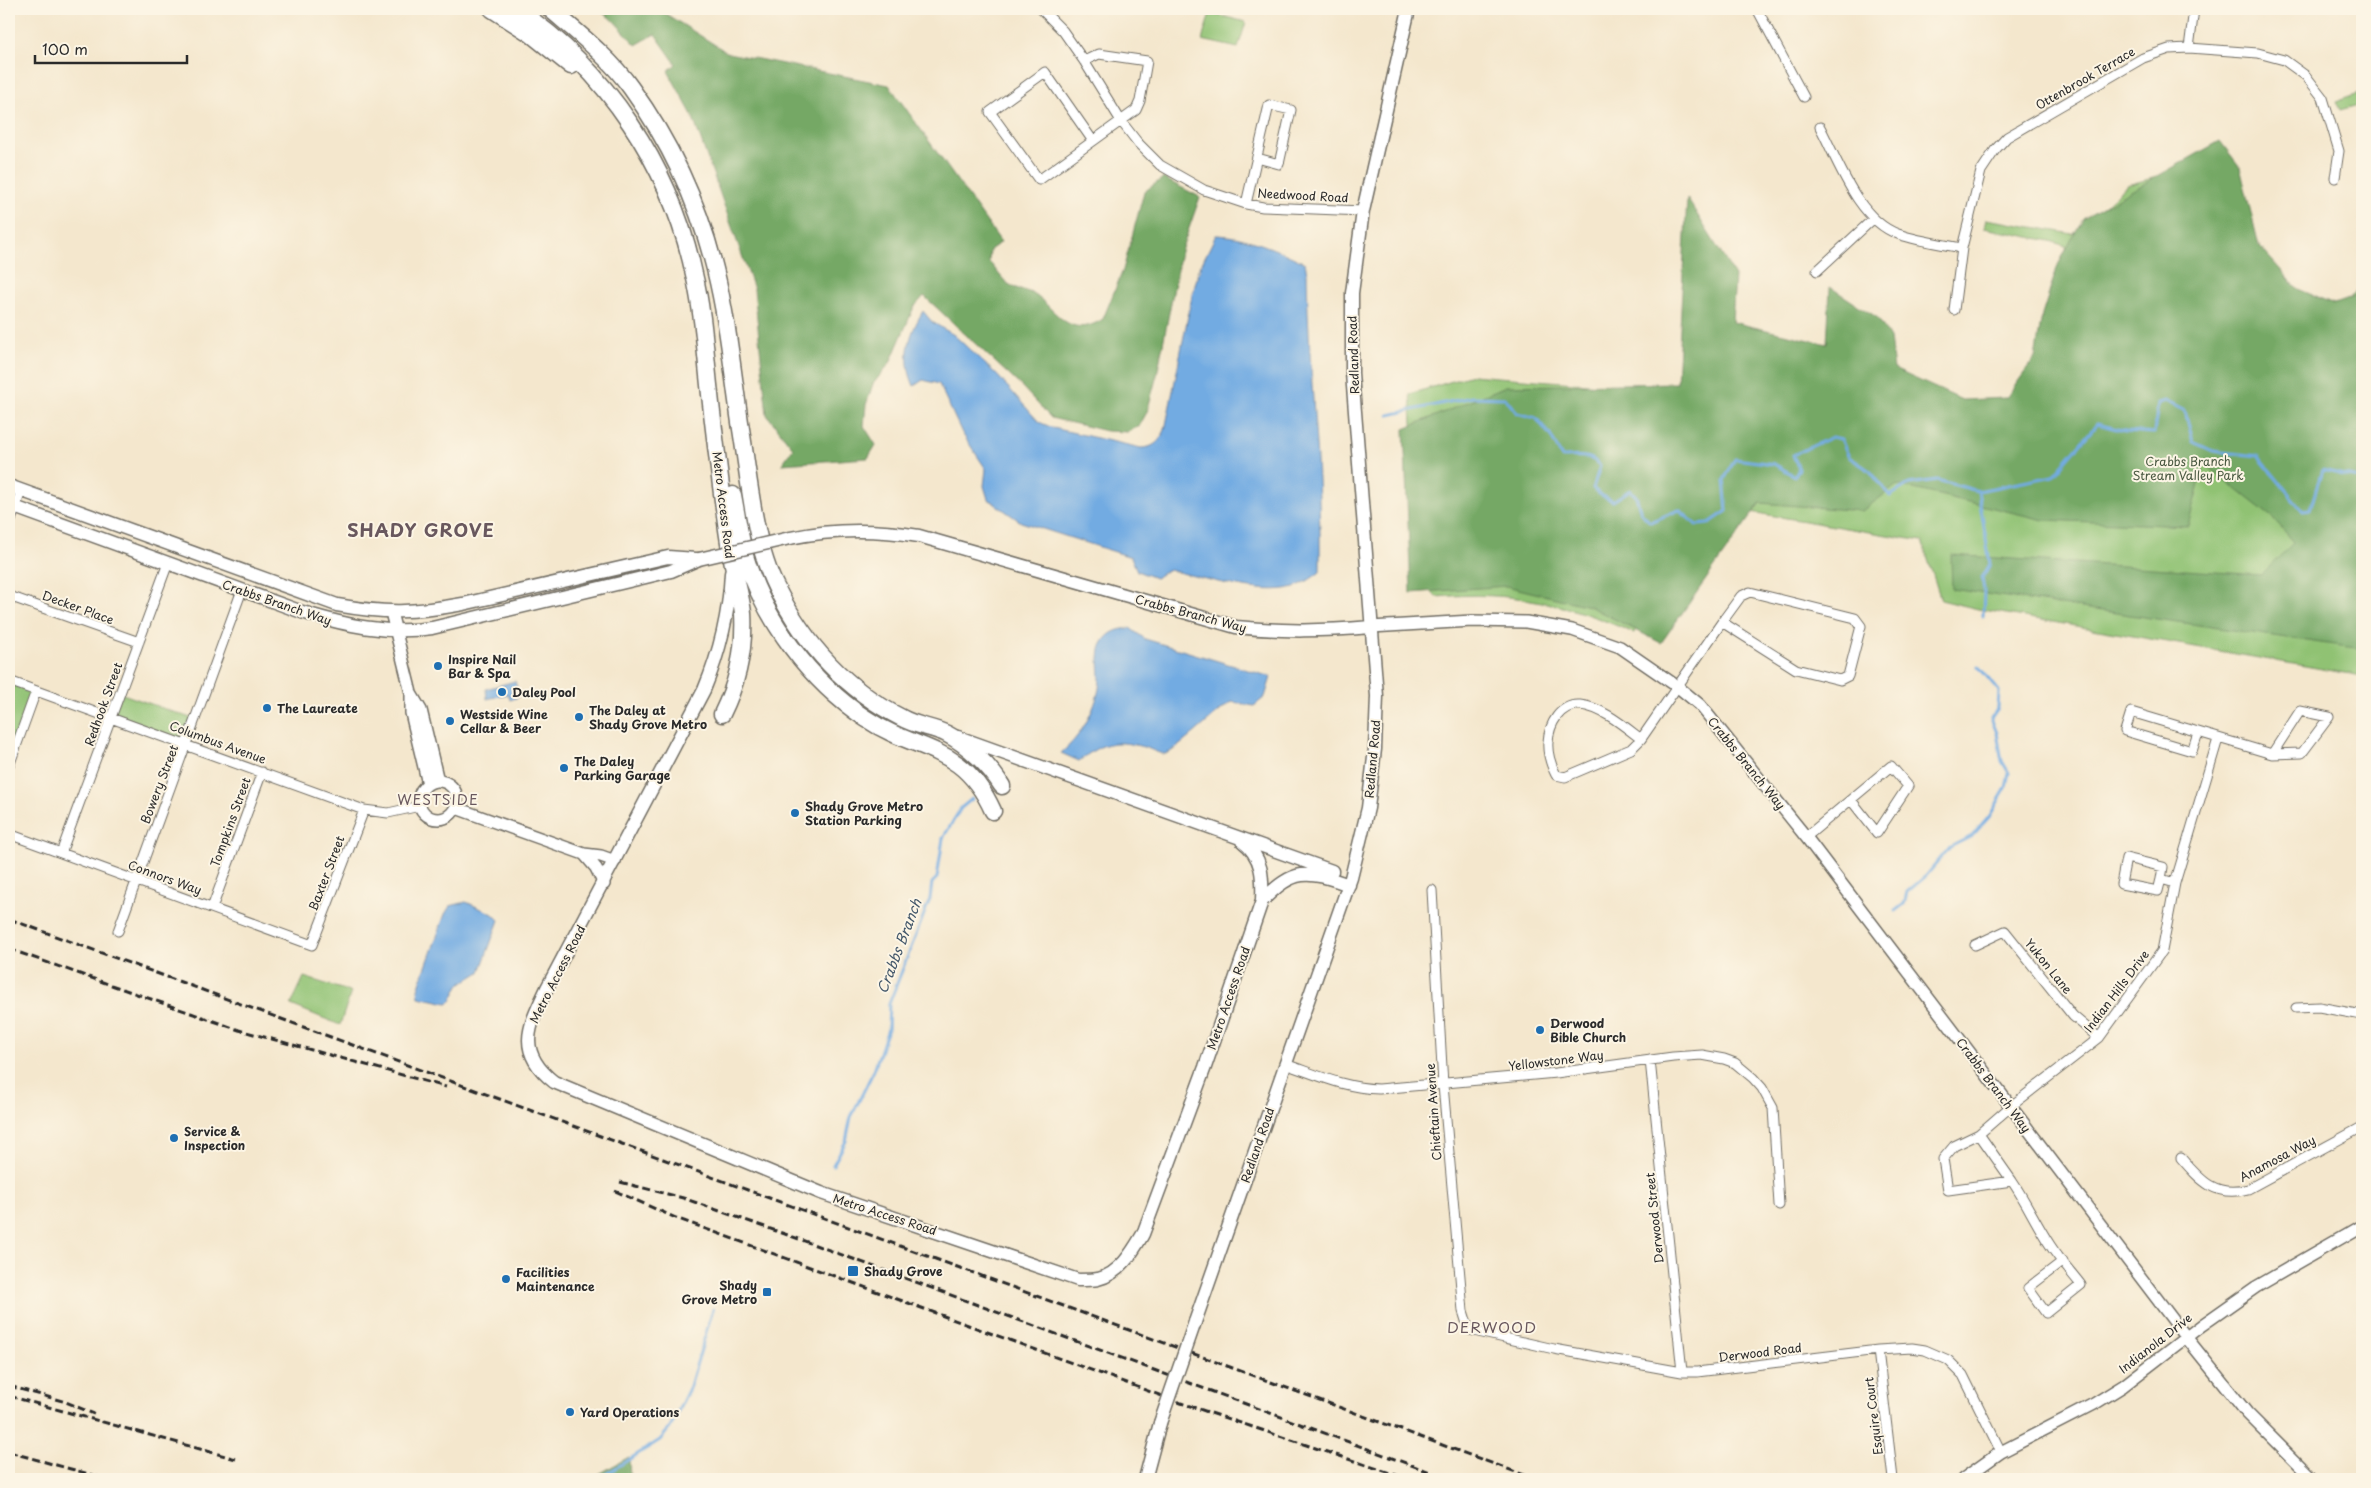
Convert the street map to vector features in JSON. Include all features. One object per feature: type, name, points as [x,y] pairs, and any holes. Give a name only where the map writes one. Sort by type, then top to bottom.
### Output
[{"type":"highway","points":[[492,9],[531,34],[571,65],[635,134]]},
{"type":"highway","name":"Metro Access Road","points":[[516,9],[545,28],[580,60],[616,103],[660,175],[678,218],[694,273],[704,328],[711,407],[732,561]]},
{"type":"highway","points":[[550,9],[581,36],[631,87],[682,174],[697,213],[716,276],[757,525],[766,565],[775,586],[815,650],[848,682],[903,719],[947,734],[994,772],[1002,786]]},
{"type":"highway","points":[[704,328],[725,426],[736,514],[746,558],[767,609],[801,660],[824,684],[865,718],[892,732],[940,752],[964,767],[979,785],[993,811]]},
{"type":"highway","points":[[722,714],[733,692],[742,655],[743,613],[732,561]]},
{"type":"main road","name":"Redland Road","points":[[1145,1479],[1160,1423],[1350,881],[1368,808],[1375,749],[1377,696],[1352,373],[1352,293],[1362,211],[1409,9]]},
{"type":"main road","name":"Crabbs Branch Way","points":[[15,489],[337,605],[391,612],[412,612],[463,604],[668,557],[699,559]]},
{"type":"main road","name":"Crabbs Branch Way","points":[[12,507],[302,612],[348,625],[396,631],[432,628],[670,571],[699,559],[790,538],[818,532],[851,530],[891,531],[919,536],[1236,627],[1280,632],[1314,632],[1371,627]]},
{"type":"main road","name":"Metro Access Road","points":[[732,561],[728,610],[713,670],[604,884],[547,988],[530,1025],[530,1046],[535,1062],[545,1075],[566,1088],[821,1193],[1078,1280],[1099,1279],[1116,1270],[1132,1254],[1143,1234],[1205,1066],[1262,901],[1277,886],[1303,874],[1320,875],[1350,881]]},
{"type":"main road","points":[[947,734],[1236,837],[1350,881]]},
{"type":"main road","points":[[1236,837],[1249,847],[1260,863],[1262,901]]},
{"type":"street","name":"Needwood Road","points":[[1041,9],[1062,31],[1084,61],[1121,121],[1138,143],[1160,165],[1204,190],[1246,204],[1263,207],[1362,211]]},
{"type":"street","points":[[1757,9],[1804,97]]},
{"type":"street","points":[[2189,48],[2194,9]]},
{"type":"street","name":"Ottenbrook Terrace","points":[[1954,310],[1962,248],[1981,172],[1995,150],[2007,138],[2143,58],[2169,49],[2189,48],[2258,53],[2284,60],[2306,76],[2323,98],[2339,151],[2336,178]]},
{"type":"street","points":[[1084,61],[1099,54],[1147,61],[1139,105],[1121,121],[1039,180],[990,112],[1045,72],[1093,141]]},
{"type":"street","points":[[1246,204],[1269,105],[1291,110],[1279,164],[1257,158]]},
{"type":"street","points":[[1820,126],[1861,205],[1873,219],[1897,234],[1962,248]]},
{"type":"street","points":[[1817,271],[1873,219]]},
{"type":"street","points":[[9,526],[15,489]]},
{"type":"street","name":"Redhook Street","points":[[61,853],[168,563]]},
{"type":"street","name":"Bowery Street","points":[[118,930],[242,590]]},
{"type":"street","points":[[1641,739],[1623,725],[1590,707],[1579,705],[1567,707],[1558,714],[1551,726],[1547,742],[1550,763],[1556,775],[1565,777],[1631,749],[1641,739],[1678,686],[1722,622],[1740,596],[1750,592],[1855,618],[1860,626],[1848,676],[1840,680],[1796,668],[1722,622]]},
{"type":"street","name":"Decker Place","points":[[9,596],[138,642]]},
{"type":"street","points":[[391,612],[411,693],[411,713],[433,783]]},
{"type":"street","name":"Crabbs Branch Way","points":[[1371,627],[1472,621],[1526,622],[1572,630],[1620,647],[1678,686],[1700,705],[1718,725],[1806,837],[2186,1337],[2247,1413],[2313,1479]]},
{"type":"street","name":"Columbus Avenue","points":[[9,681],[364,810],[388,813],[420,806]]},
{"type":"street","points":[[9,766],[11,752],[36,691]]},
{"type":"street","points":[[2198,733],[2192,751],[2125,731],[2131,712],[2272,754],[2302,753],[2329,717],[2300,711],[2272,754]]},
{"type":"street","name":"Indian Hills Drive","points":[[2012,1181],[1948,1190],[1943,1159],[1954,1146],[1979,1134],[2010,1107],[2099,1038],[2162,951],[2175,883],[2218,739]]},
{"type":"street","points":[[1806,837],[1892,766],[1908,786],[1877,833],[1851,800]]},
{"type":"street","name":"Tompkins Street","points":[[212,908],[262,772]]},
{"type":"street","points":[[433,783],[453,788],[458,797],[456,808],[449,816],[440,820],[425,814],[420,806],[420,794],[433,783]]},
{"type":"street","points":[[456,808],[584,854],[601,856],[615,861]]},
{"type":"street","name":"Baxter Street","points":[[312,945],[364,810]]},
{"type":"street","name":"Connors Way","points":[[9,834],[312,945]]},
{"type":"street","points":[[584,854],[601,876],[604,884]]},
{"type":"street","points":[[2126,858],[2163,867],[2161,879],[2158,892],[2120,884],[2126,858]]},
{"type":"street","points":[[2161,879],[2175,883]]},
{"type":"street","name":"Chieftain Avenue","points":[[1432,890],[1443,1085],[1463,1311],[1469,1330]]},
{"type":"street","name":"Yukon Lane","points":[[1975,945],[2005,931],[2073,1016],[2099,1038]]},
{"type":"street","points":[[2296,1008],[2319,1007],[2362,1015]]},
{"type":"street","name":"Yellowstone Way","points":[[1286,1064],[1329,1081],[1365,1089],[1443,1085],[1556,1074],[1650,1060],[1702,1055],[1724,1059],[1745,1070],[1762,1088],[1773,1108],[1779,1205]]},
{"type":"street","name":"Derwood Street","points":[[1650,1060],[1682,1372]]},
{"type":"street","name":"Anamosa Way","points":[[2181,1158],[2195,1174],[2213,1187],[2223,1192],[2234,1193],[2248,1189],[2362,1127]]},
{"type":"street","points":[[1979,1134],[2028,1203],[2049,1244],[2063,1261],[2081,1285],[2046,1313],[2028,1288],[2063,1261]]},
{"type":"street","name":"Indianola Drive","points":[[1963,1479],[2001,1452],[2094,1404],[2122,1386],[2256,1287],[2362,1226]]},
{"type":"street","name":"Derwood Road","points":[[1469,1330],[1554,1349],[1682,1372],[1697,1372],[1878,1350],[1912,1348],[1925,1350],[1948,1360],[1963,1375],[2001,1452]]},
{"type":"street","name":"Esquire Court","points":[[1878,1350],[1893,1479]]},
{"type":"green space","points":[[597,9],[658,9],[728,53],[889,85],[1001,242],[990,250],[989,262],[1007,283],[1035,295],[1064,321],[1072,325],[1081,327],[1091,325],[1103,319],[1123,270],[1144,192],[1163,178],[1200,197],[1181,251],[1157,375],[1147,412],[1140,425],[1128,432],[1106,431],[1051,418],[1022,387],[924,296],[914,307],[890,363],[873,384],[866,405],[864,426],[876,445],[868,458],[782,464],[793,448],[767,415],[754,289],[692,115],[668,71],[676,64],[655,34],[636,45],[613,20]]},
{"type":"green space","points":[[1210,13],[1246,22],[1238,48],[1202,40]]},
{"type":"green space","points":[[2362,92],[2362,104],[2340,110],[2336,101]]},
{"type":"green space","name":"Crabbs Branch Stream Valley Park","points":[[2220,141],[2240,167],[2259,246],[2298,289],[2334,304],[2362,294],[2362,649],[1952,589],[1951,555],[2261,575],[2294,542],[2273,518],[2204,464],[2188,526],[2044,520],[1897,485],[1862,511],[1760,503],[1661,643],[1589,606],[1506,586],[1411,593],[1404,429],[1506,386],[1677,383],[1687,198],[1735,276],[1732,322],[1827,344],[1830,287],[1878,318],[1890,338],[1894,369],[1962,400],[2006,398],[2035,358],[2042,315],[2058,265],[2083,218]]},
{"type":"green space","name":"Crabbs Branch Stream Valley Park","points":[[2208,163],[2303,334],[2362,288],[2362,676],[1978,609],[1941,600],[1922,541],[1751,512],[1668,571],[1634,633],[1584,613],[1537,601],[1489,596],[1436,597],[1423,582],[1410,394],[1472,375],[1998,416],[2068,341],[2066,246],[1984,228],[1986,219],[2073,234],[2127,185]]},
{"type":"green space","points":[[9,683],[34,692],[14,753],[9,750]]},
{"type":"green space","points":[[120,693],[196,720],[187,745],[111,717]]},
{"type":"green space","points":[[304,977],[351,992],[340,1025],[291,1005]]},
{"type":"green space","points":[[629,1457],[630,1479],[590,1479]]},
{"type":"water","points":[[1216,235],[1251,241],[1305,263],[1319,497],[1320,572],[1305,583],[1294,587],[1266,590],[1249,588],[1169,570],[1155,578],[1137,571],[1131,557],[1021,522],[988,499],[984,486],[986,469],[962,433],[939,384],[923,380],[914,386],[910,376],[908,348],[914,329],[923,311],[932,322],[954,335],[997,375],[1039,422],[1053,428],[1141,448],[1153,445],[1159,441],[1165,430],[1192,296],[1200,267]]},
{"type":"water","points":[[1130,628],[1145,639],[1271,677],[1265,697],[1254,706],[1232,702],[1178,747],[1165,754],[1127,743],[1103,746],[1079,761],[1061,753],[1082,729],[1092,710],[1099,689],[1099,656],[1102,644],[1114,632]]},
{"type":"water","name":"Daley Pool","points":[[515,681],[519,697],[510,700],[508,694],[487,699],[486,689]]},
{"type":"water","points":[[466,902],[493,914],[499,920],[480,972],[459,985],[451,1001],[447,1003],[419,997],[418,989],[445,914],[450,906]]},
{"type":"waterway","name":"Crabbs Branch","points":[[1389,415],[1472,397],[1505,398],[1517,413],[1536,418],[1550,435],[1562,457],[1588,457],[1600,466],[1593,488],[1599,494],[1613,501],[1630,490],[1636,496],[1641,513],[1650,522],[1679,510],[1697,525],[1708,524],[1727,511],[1724,480],[1735,459],[1774,464],[1795,476],[1799,469],[1793,455],[1832,437],[1841,439],[1849,457],[1870,471],[1890,496],[1909,484],[1937,480],[1978,491],[2053,476],[2097,424],[2125,431],[2154,433],[2158,403],[2165,401],[2185,411],[2193,442],[2213,451],[2258,456],[2303,511],[2310,510],[2322,470],[2362,479]]},
{"type":"waterway","points":[[1978,491],[1990,564],[1982,578],[1984,590],[1983,616]]},
{"type":"waterway","points":[[1895,911],[1904,904],[1907,892],[1926,876],[1950,847],[1972,836],[1989,817],[2006,788],[2009,773],[2002,761],[1997,733],[1991,718],[1998,708],[1999,691],[1978,666]]},
{"type":"waterway","name":"Crabbs Branch","points":[[833,1165],[846,1141],[851,1117],[874,1070],[888,1029],[889,1004],[930,899],[932,883],[937,878],[943,838],[961,808],[972,799]]},
{"type":"waterway","name":"Crabbs Branch","points":[[598,1479],[660,1440],[670,1428],[690,1386],[713,1309]]},
{"type":"railway","points":[[9,919],[1535,1479]]},
{"type":"railway","points":[[9,949],[239,1030],[446,1087]]},
{"type":"railway","points":[[620,1182],[683,1198],[799,1239],[1449,1479]]},
{"type":"railway","points":[[615,1191],[676,1218],[1181,1403],[1408,1479]]},
{"type":"railway","points":[[9,1386],[66,1402],[94,1414]]},
{"type":"railway","points":[[9,1396],[236,1459]]},
{"type":"railway","points":[[9,1452],[107,1479]]},
{"type":"place","name":"Inspire Nail Bar & Spa","points":[[438,666]]},
{"type":"place","name":"Daley Pool","points":[[502,692]]},
{"type":"place","name":"The Laureate","points":[[267,708]]},
{"type":"place","name":"The Daley at Shady Grove Metro","points":[[579,717]]},
{"type":"place","name":"Westside Wine Cellar & Beer","points":[[450,721]]},
{"type":"place","name":"The Daley Parking Garage","points":[[564,768]]},
{"type":"place","name":"Shady Grove Metro Station Parking","points":[[795,813]]},
{"type":"place","name":"Derwood Bible Church","points":[[1540,1030]]},
{"type":"place","name":"Service & Inspection","points":[[174,1138]]},
{"type":"place","name":"Shady Grove","points":[[853,1271]]},
{"type":"place","name":"Facilities Maintenance","points":[[506,1279]]},
{"type":"place","name":"Shady Grove Metro","points":[[767,1292]]},
{"type":"place","name":"Yard Operations","points":[[570,1412]]},
{"type":"district","name":"SHADY GROVE","points":[[421,529]]},
{"type":"district","name":"WESTSIDE","points":[[438,799]]},
{"type":"district","name":"DERWOOD","points":[[1492,1326]]}]
